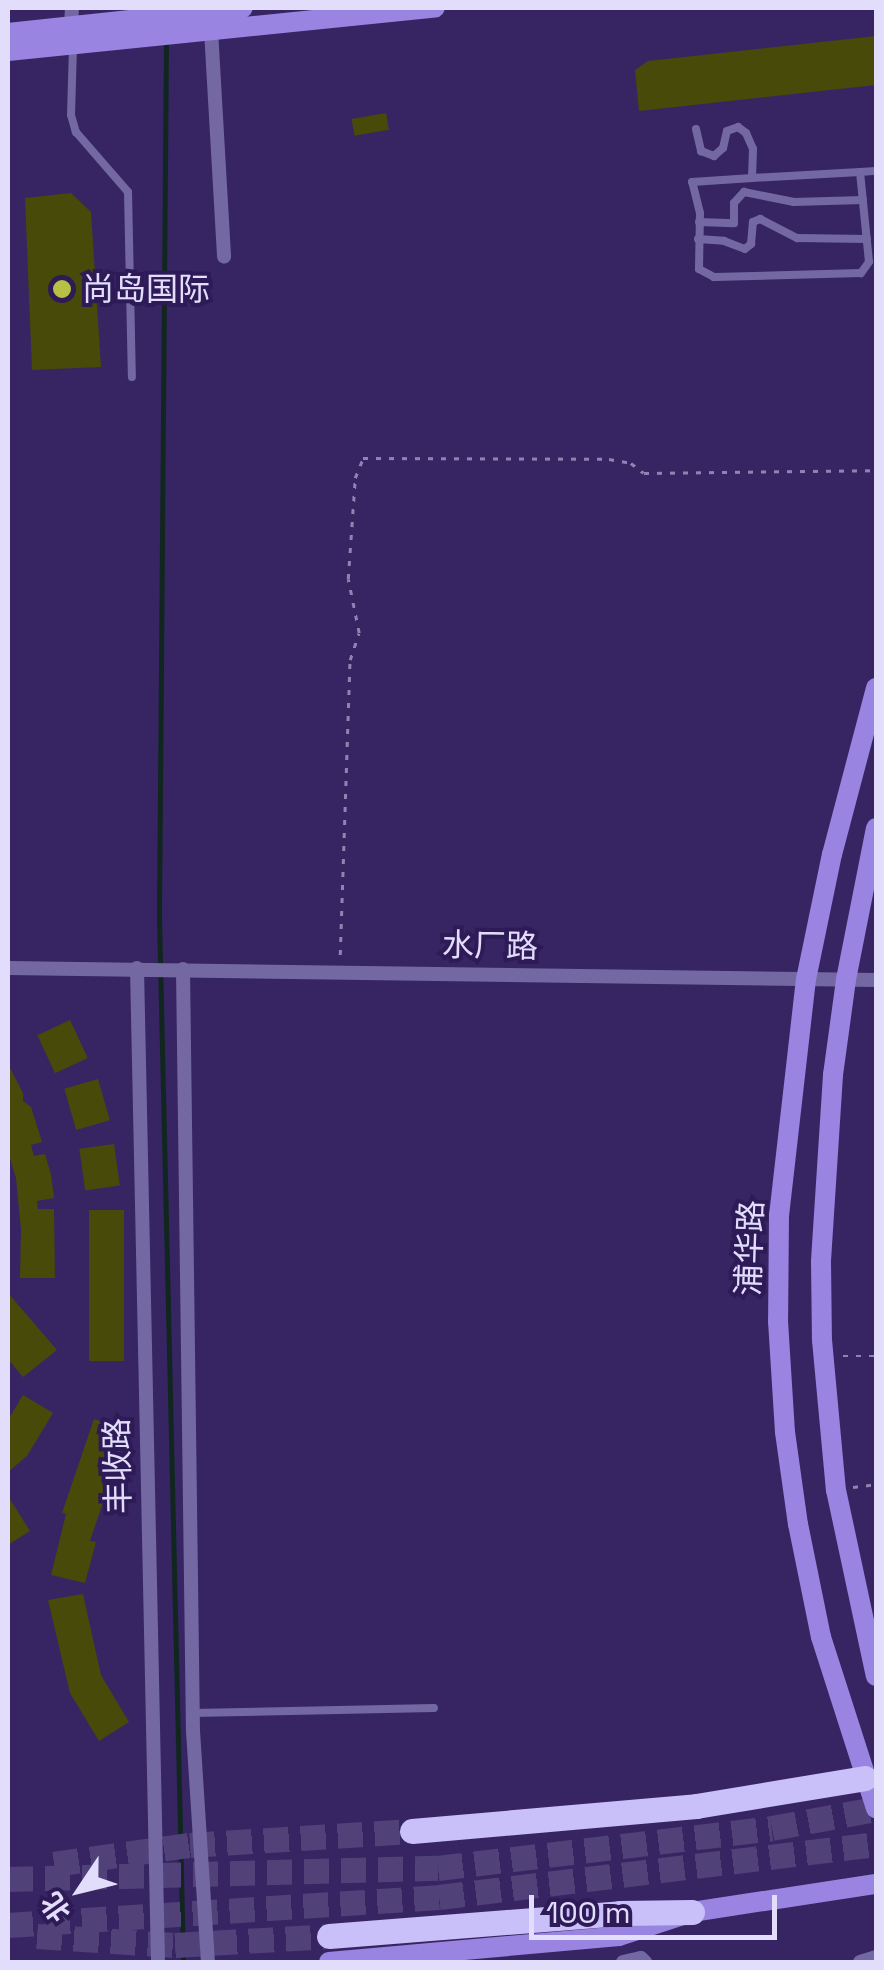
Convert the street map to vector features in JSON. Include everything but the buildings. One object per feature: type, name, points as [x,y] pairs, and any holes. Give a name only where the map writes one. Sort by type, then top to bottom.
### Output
[{"type":"highway","points":[[412,1831],[696,1806],[871,1776]]},
{"type":"highway","points":[[329,1936],[620,1913],[692,1912]]},
{"type":"main road","points":[[8,32],[182,23],[243,8]]},
{"type":"main road","points":[[209,16],[435,8]]},
{"type":"main road","points":[[8,51],[72,26]]},
{"type":"main road","name":"浦华路","points":[[876,688],[832,854],[806,979],[780,1215],[778,1322],[785,1432],[821,1637],[871,1776],[876,1808]]},
{"type":"main road","points":[[876,828],[846,980],[826,1146],[823,1355],[836,1490],[876,1676]]},
{"type":"main road","points":[[329,1962],[619,1936],[692,1912],[876,1884]]},
{"type":"street","points":[[209,16],[224,257]]},
{"type":"street","points":[[8,968],[144,968]]},
{"type":"street","name":"水厂路","points":[[144,968],[846,980]]},
{"type":"street","name":"丰收路","points":[[144,968],[158,1962]]},
{"type":"street","points":[[178,969],[192,1714],[208,1962]]},
{"type":"street","points":[[846,980],[876,980]]},
{"type":"street","points":[[860,1962],[876,1957]]},
{"type":"street","points":[[624,1962],[641,1958],[645,1962]]},
{"type":"lane","points":[[72,26],[70,115],[76,132],[128,192],[132,377]]},
{"type":"lane","points":[[696,129],[701,151],[714,156],[723,148],[727,130],[738,127],[746,132],[753,149],[752,178]]},
{"type":"lane","points":[[860,172],[870,262],[861,273],[714,277],[697,266],[699,222],[692,182],[860,172],[876,172]]},
{"type":"lane","points":[[699,222],[734,223],[734,203],[744,192],[794,202],[863,200]]},
{"type":"lane","points":[[698,239],[724,241],[745,249],[751,244],[752,222],[760,219],[797,238],[867,239]]},
{"type":"lane","points":[[192,1714],[434,1708]]},
{"type":"path","points":[[339,972],[350,660],[359,633],[348,579],[355,478],[363,458],[609,458],[631,463],[644,472],[876,470]]},
{"type":"path","points":[[823,1355],[876,1356]]},
{"type":"path","points":[[836,1490],[876,1484]]},
{"type":"waterway","points":[[166,41],[159,918],[183,1962]]},
{"type":"tunnel","points":[[8,1879],[438,1868],[772,1828],[876,1809]]},
{"type":"tunnel","points":[[54,1864],[190,1845],[412,1831]]},
{"type":"tunnel","points":[[8,1925],[439,1897],[876,1844]]},
{"type":"tunnel","points":[[37,1936],[175,1945],[329,1936]]},
{"type":"place","name":"尚岛国际","points":[[62,289]]}]
